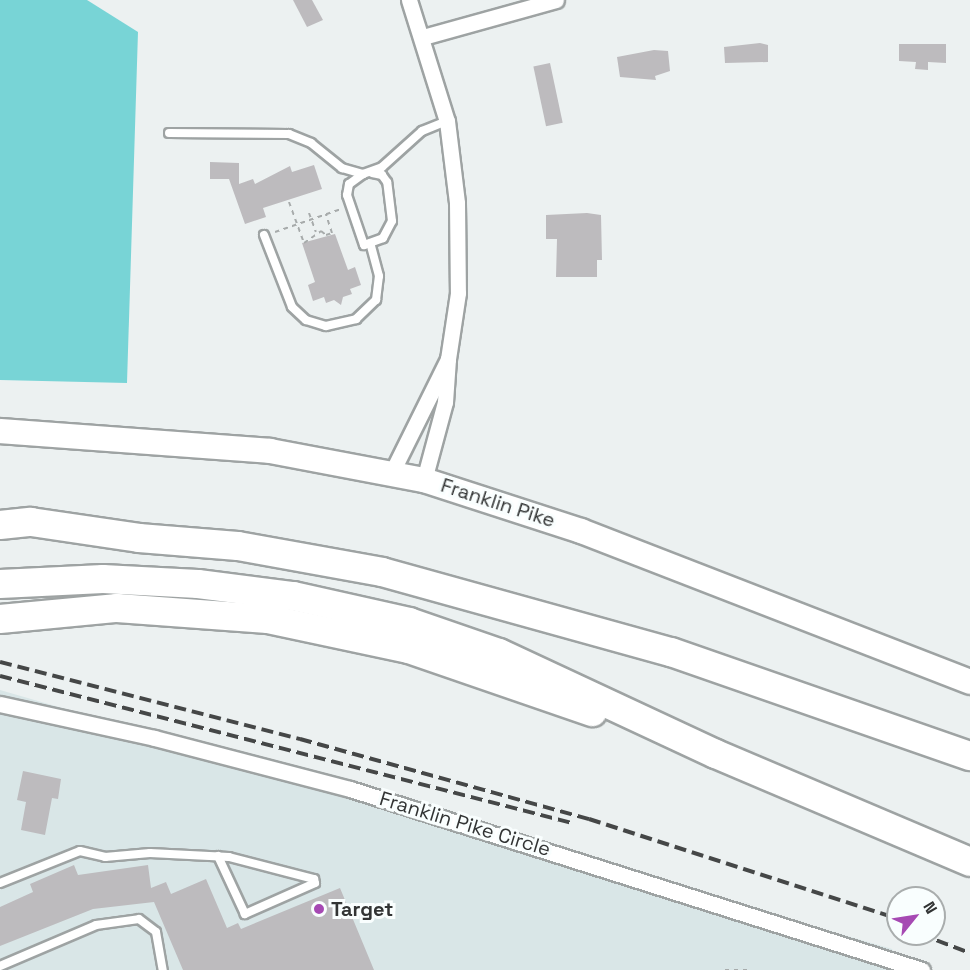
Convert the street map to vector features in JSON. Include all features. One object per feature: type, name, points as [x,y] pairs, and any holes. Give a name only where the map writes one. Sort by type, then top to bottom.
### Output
[{"type":"highway","points":[[0,525],[31,522],[139,538],[238,546],[382,572],[671,652],[970,756]]},
{"type":"highway","points":[[0,542],[139,538]]},
{"type":"highway","points":[[0,584],[87,579],[186,583],[269,592],[363,610],[499,653],[716,754],[970,861]]},
{"type":"highway","points":[[0,619],[70,609],[141,608],[232,614],[303,625],[458,664],[716,754]]},
{"type":"main road","name":"Franklin Pike","points":[[0,431],[270,451],[392,472],[423,480],[581,531],[970,682]]},
{"type":"street","points":[[409,0],[423,37],[447,121],[459,249],[458,293],[448,359],[445,402],[423,480]]},
{"type":"street","points":[[423,37],[556,0]]},
{"type":"street","points":[[392,472],[448,359]]},
{"type":"street","name":"Franklin Pike Circle","points":[[0,705],[154,738],[350,789],[922,970]]},
{"type":"lane","points":[[391,159],[390,228],[383,238],[364,245],[349,206],[349,184],[391,159],[422,131],[447,121]]},
{"type":"lane","points":[[169,133],[289,134],[311,143],[342,168],[382,175],[390,190]]},
{"type":"lane","points":[[264,235],[292,307],[306,320],[326,326],[356,319],[376,300],[379,276],[370,243]]},
{"type":"lane","points":[[0,884],[80,851],[105,857],[150,853],[218,856],[314,879],[315,883],[245,914],[218,856]]},
{"type":"lane","points":[[0,966],[96,925],[139,919],[156,932],[163,970]]},
{"type":"path","points":[[289,201],[304,243],[316,232],[332,233],[326,214]]},
{"type":"path","points":[[264,235],[349,206]]},
{"type":"path","points":[[309,213],[316,232]]},
{"type":"path","points":[[725,970],[748,970]]},
{"type":"shaded area","points":[[0,0],[87,0],[138,32],[127,383],[0,380]]},
{"type":"shaded area","points":[[0,690],[892,949],[901,970],[0,970]]},
{"type":"building","points":[[293,0],[312,0],[323,20],[307,27]]},
{"type":"building","points":[[760,43],[768,45],[768,62],[725,63],[724,47]]},
{"type":"building","points":[[899,44],[946,44],[946,63],[928,62],[928,70],[915,69],[916,62],[899,61]]},
{"type":"building","points":[[654,50],[668,51],[670,71],[655,76],[656,80],[620,77],[617,57]]},
{"type":"building","points":[[550,63],[563,123],[546,126],[533,67]]},
{"type":"building","points":[[210,162],[239,163],[239,184],[253,179],[255,184],[290,166],[292,172],[314,165],[322,189],[263,208],[266,217],[245,224],[229,179],[210,179]]},
{"type":"building","points":[[587,213],[601,215],[602,260],[597,260],[597,277],[556,277],[557,239],[546,239],[546,215]]},
{"type":"building","points":[[335,234],[348,270],[355,267],[361,285],[350,289],[352,294],[343,297],[341,305],[334,300],[326,303],[324,297],[313,301],[308,285],[315,282],[302,243]]},
{"type":"building","points":[[23,771],[61,779],[58,799],[52,798],[45,835],[21,830],[26,802],[17,800]]},
{"type":"building","points":[[74,865],[78,875],[148,865],[151,888],[166,882],[171,894],[206,879],[227,928],[238,923],[241,929],[340,888],[374,970],[183,970],[154,902],[93,909],[0,946],[0,907],[33,892],[30,884]]},
{"type":"railway","points":[[0,662],[300,739],[589,819],[886,915]]},
{"type":"railway","points":[[0,676],[572,823]]},
{"type":"railway","points":[[946,944],[970,953]]},
{"type":"place","name":"Target","points":[[319,909]]}]
